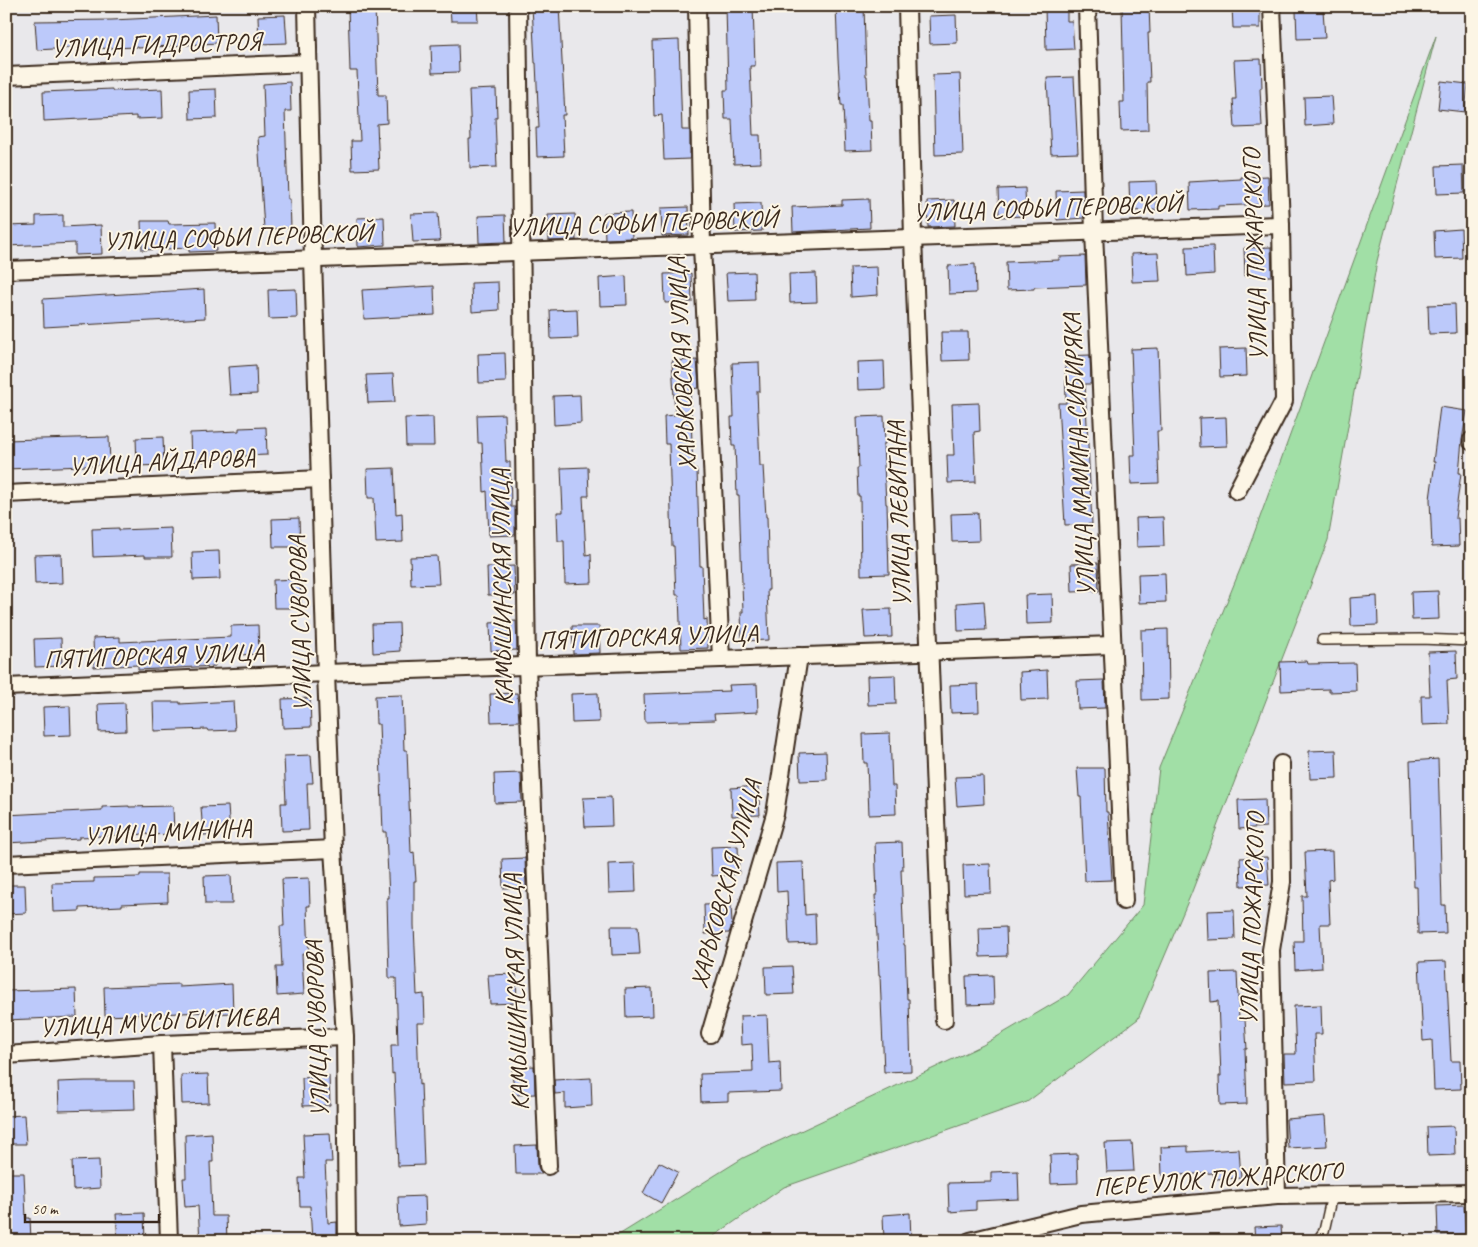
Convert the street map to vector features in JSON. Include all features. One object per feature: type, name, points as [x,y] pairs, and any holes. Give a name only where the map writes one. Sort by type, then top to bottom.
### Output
[{"type":"street","name":"УЛИЦА СУВОРОВА","points":[[307,6],[326,674],[333,849],[345,1038],[347,1241]]},
{"type":"street","name":"КАМЫШИНСКАЯ УЛИЦА","points":[[518,6],[527,666],[548,1166]]},
{"type":"street","name":"ХАРЬКОВСКАЯ УЛИЦА","points":[[697,6],[702,246],[721,659]]},
{"type":"street","name":"УЛИЦА ЛЕВИТАНА","points":[[907,6],[913,238],[944,1020]]},
{"type":"street","name":"УЛИЦА МАМИНА-СИБИРЯКА","points":[[1087,6],[1094,232],[1124,901]]},
{"type":"street","name":"УЛИЦА ПОЖАРСКОГО","points":[[1237,491],[1284,401],[1281,225],[1272,6]]},
{"type":"street","name":"УЛИЦА ГИДРОСТРОЯ","points":[[6,76],[308,63]]},
{"type":"street","name":"УЛИЦА СОФЬИ ПЕРОВСКОЙ","points":[[6,270],[1281,225]]},
{"type":"street","name":"УЛИЦА АЙДАРОВА","points":[[6,494],[320,480]]},
{"type":"street","name":"ПЯТИГОРСКАЯ УЛИЦА","points":[[6,687],[1112,645]]},
{"type":"street","name":"ХАРЬКОВСКАЯ УЛИЦА","points":[[710,1034],[775,814],[799,656]]},
{"type":"street","name":"УЛИЦА ПОЖАРСКОГО","points":[[1277,1196],[1271,950],[1282,882],[1281,764]]},
{"type":"street","name":"УЛИЦА МИНИНА","points":[[6,864],[333,849]]},
{"type":"street","name":"УЛИЦА МУСЫ БИГИЕВА","points":[[6,1055],[162,1044],[345,1038]]},
{"type":"street","points":[[162,1044],[169,1241]]},
{"type":"street","name":"ПЕРЕУЛОК ПОЖАРСКОГО","points":[[970,1241],[1081,1214],[1277,1196],[1472,1193]]},
{"type":"lane","points":[[1322,640],[1420,639],[1472,641]]},
{"type":"lane","points":[[1318,1241],[1324,1231],[1332,1195]]},
{"type":"green space","points":[[1436,36],[1377,261],[1328,540],[1191,894],[1138,1019],[1027,1102],[784,1187],[707,1241],[609,1241],[743,1158],[983,1045],[1068,995],[1143,905],[1159,768],[1248,550]]},
{"type":"building","points":[[348,6],[375,6],[378,95],[386,95],[387,123],[377,124],[379,169],[352,170],[351,141],[360,141],[357,71],[350,71]]},
{"type":"building","points":[[450,6],[477,6],[478,21],[451,21]]},
{"type":"building","points":[[532,6],[559,6],[565,115],[562,115],[564,156],[537,157],[536,128],[539,128]]},
{"type":"building","points":[[726,6],[753,6],[755,66],[750,66],[753,135],[760,135],[761,163],[734,164],[732,119],[725,119],[724,90],[728,90]]},
{"type":"building","points":[[836,6],[864,6],[866,76],[872,150],[845,151]]},
{"type":"building","points":[[1045,6],[1067,6],[1067,21],[1072,21],[1074,49],[1046,50]]},
{"type":"building","points":[[1122,6],[1149,6],[1150,82],[1147,82],[1148,130],[1121,131],[1120,102],[1124,102]]},
{"type":"building","points":[[1232,6],[1260,6],[1260,28],[1233,28]]},
{"type":"building","points":[[1323,10],[1325,38],[1297,39],[1296,11]]},
{"type":"building","points":[[216,15],[217,43],[138,48],[86,49],[86,47],[37,50],[35,21],[112,20]]},
{"type":"building","points":[[285,15],[287,43],[259,44],[258,16]]},
{"type":"building","points":[[956,15],[957,43],[930,44],[929,16]]},
{"type":"building","points":[[679,40],[682,130],[690,130],[690,159],[664,160],[662,115],[654,116],[652,41]]},
{"type":"building","points":[[458,44],[459,72],[432,73],[431,45]]},
{"type":"building","points":[[1261,59],[1262,127],[1235,128],[1233,99],[1236,99],[1234,60]]},
{"type":"building","points":[[960,74],[963,154],[935,155],[933,75]]},
{"type":"building","points":[[1074,77],[1078,153],[1051,154],[1047,78]]},
{"type":"building","points":[[1441,81],[1468,84],[1465,112],[1438,109]]},
{"type":"building","points":[[290,82],[291,111],[285,111],[288,199],[290,199],[291,228],[264,229],[258,137],[265,136],[263,84]]},
{"type":"building","points":[[112,89],[112,91],[162,89],[163,118],[136,119],[136,116],[44,121],[43,92]]},
{"type":"building","points":[[216,89],[217,118],[190,119],[189,90]]},
{"type":"building","points":[[496,89],[497,167],[470,168],[469,90]]},
{"type":"building","points":[[1331,96],[1333,124],[1305,126],[1304,97]]},
{"type":"building","points":[[1463,165],[1464,193],[1437,194],[1436,166]]},
{"type":"building","points":[[1268,176],[1269,204],[1218,206],[1218,209],[1190,210],[1189,182]]},
{"type":"building","points":[[1156,181],[1157,210],[1130,211],[1129,182]]},
{"type":"building","points":[[1025,188],[1026,216],[999,217],[998,189]]},
{"type":"building","points":[[1083,190],[1084,218],[1057,220],[1056,191]]},
{"type":"building","points":[[869,199],[870,228],[793,232],[792,207],[842,205],[842,200]]},
{"type":"building","points":[[954,200],[955,226],[928,227],[927,201]]},
{"type":"building","points":[[761,203],[762,231],[735,232],[734,204]]},
{"type":"building","points":[[688,207],[689,235],[662,236],[661,208]]},
{"type":"building","points":[[631,212],[632,238],[605,239],[604,213]]},
{"type":"building","points":[[438,213],[440,241],[413,242],[411,214]]},
{"type":"building","points":[[575,214],[576,240],[549,241],[548,215]]},
{"type":"building","points":[[63,215],[63,227],[101,225],[102,254],[75,255],[75,243],[6,246],[6,226],[36,225],[36,216]]},
{"type":"building","points":[[505,215],[506,242],[479,243],[478,216]]},
{"type":"building","points":[[384,217],[385,245],[358,247],[357,218]]},
{"type":"building","points":[[141,221],[168,221],[169,224],[215,223],[216,251],[189,252],[189,248],[142,250]]},
{"type":"building","points":[[1461,229],[1462,258],[1435,259],[1434,231]]},
{"type":"building","points":[[1213,246],[1214,274],[1187,276],[1186,247]]},
{"type":"building","points":[[1271,247],[1272,276],[1245,276],[1244,248]]},
{"type":"building","points":[[1158,253],[1160,281],[1132,282],[1131,254]]},
{"type":"building","points":[[1085,256],[1086,285],[1007,290],[1006,262],[1059,260],[1059,257]]},
{"type":"building","points":[[975,264],[976,293],[949,294],[948,266]]},
{"type":"building","points":[[877,267],[878,295],[851,297],[850,268]]},
{"type":"building","points":[[754,272],[755,300],[728,301],[726,273]]},
{"type":"building","points":[[691,273],[692,302],[665,303],[664,274]]},
{"type":"building","points":[[816,273],[817,302],[790,303],[789,274]]},
{"type":"building","points":[[626,276],[627,305],[600,306],[599,278]]},
{"type":"building","points":[[498,282],[499,310],[472,312],[471,283]]},
{"type":"building","points":[[434,286],[435,315],[364,319],[362,290]]},
{"type":"building","points":[[204,289],[205,318],[44,327],[43,299]]},
{"type":"building","points":[[296,289],[297,318],[269,319],[268,290]]},
{"type":"building","points":[[1455,304],[1456,333],[1429,334],[1428,305]]},
{"type":"building","points":[[577,309],[578,338],[551,339],[550,310]]},
{"type":"building","points":[[941,332],[968,332],[969,360],[942,361]]},
{"type":"building","points":[[1158,348],[1161,431],[1157,431],[1159,483],[1131,484],[1130,455],[1135,455],[1131,349]]},
{"type":"building","points":[[1246,348],[1247,376],[1220,377],[1219,349]]},
{"type":"building","points":[[505,353],[506,382],[479,383],[478,354]]},
{"type":"building","points":[[1090,355],[1091,384],[1085,384],[1092,524],[1065,525],[1058,403],[1066,403],[1065,356]]},
{"type":"building","points":[[697,360],[699,388],[690,389],[693,470],[697,470],[700,566],[702,566],[704,620],[707,619],[708,648],[681,649],[679,595],[676,595],[674,546],[672,546],[669,444],[665,444],[664,416],[675,415],[672,361]]},
{"type":"building","points":[[884,361],[885,389],[858,390],[857,362]]},
{"type":"building","points":[[759,362],[760,391],[757,391],[760,466],[763,466],[767,517],[769,640],[742,641],[741,612],[743,612],[739,495],[737,495],[735,446],[732,446],[731,417],[734,417],[732,363]]},
{"type":"building","points":[[256,365],[257,394],[230,395],[228,367]]},
{"type":"building","points":[[393,374],[395,402],[368,403],[366,375]]},
{"type":"building","points":[[580,395],[581,423],[554,425],[553,396]]},
{"type":"building","points":[[979,403],[980,431],[974,432],[976,482],[948,483],[947,455],[954,455],[952,404]]},
{"type":"building","points":[[1440,407],[1467,411],[1462,440],[1459,473],[1461,473],[1455,518],[1458,518],[1459,546],[1432,547],[1430,499]]},
{"type":"building","points":[[504,414],[506,462],[510,462],[511,507],[515,507],[515,535],[489,536],[487,491],[484,492],[482,443],[478,443],[477,415]]},
{"type":"building","points":[[884,416],[885,444],[883,444],[889,574],[861,575],[857,417]]},
{"type":"building","points":[[433,417],[434,446],[406,446],[405,418]]},
{"type":"building","points":[[1226,417],[1227,446],[1200,447],[1199,418]]},
{"type":"building","points":[[266,427],[267,455],[218,457],[218,460],[191,462],[190,433],[239,431],[239,428]]},
{"type":"building","points":[[109,437],[110,465],[6,469],[6,440]]},
{"type":"building","points":[[163,437],[164,465],[137,466],[136,438]]},
{"type":"building","points":[[588,467],[589,496],[583,496],[586,555],[591,554],[592,583],[565,584],[564,541],[558,541],[557,512],[563,512],[561,468]]},
{"type":"building","points":[[394,468],[396,514],[402,513],[403,542],[376,543],[374,498],[368,498],[367,469]]},
{"type":"building","points":[[978,513],[979,541],[952,542],[951,514]]},
{"type":"building","points":[[1163,517],[1164,546],[1137,547],[1136,518]]},
{"type":"building","points":[[299,518],[300,547],[273,547],[272,519]]},
{"type":"building","points":[[119,528],[119,530],[171,528],[172,557],[145,557],[145,555],[93,557],[92,529]]},
{"type":"building","points":[[219,551],[220,579],[193,580],[192,552]]},
{"type":"building","points":[[61,554],[62,583],[35,584],[34,555]]},
{"type":"building","points":[[437,556],[439,584],[411,585],[410,557]]},
{"type":"building","points":[[1098,563],[1099,591],[1072,592],[1071,564]]},
{"type":"building","points":[[514,566],[515,595],[488,595],[487,567]]},
{"type":"building","points":[[1165,573],[1166,602],[1139,603],[1138,574]]},
{"type":"building","points":[[300,579],[301,608],[274,608],[273,580]]},
{"type":"building","points":[[1438,591],[1439,619],[1412,620],[1411,592]]},
{"type":"building","points":[[1052,594],[1053,623],[1026,624],[1025,595]]},
{"type":"building","points":[[1377,596],[1378,625],[1351,626],[1350,598]]},
{"type":"building","points":[[984,601],[986,630],[958,631],[957,603]]},
{"type":"building","points":[[891,609],[892,637],[865,638],[863,610]]},
{"type":"building","points":[[516,621],[517,650],[491,651],[490,623]]},
{"type":"building","points":[[399,623],[400,651],[373,653],[372,624]]},
{"type":"building","points":[[258,625],[259,654],[214,656],[215,666],[138,670],[138,665],[94,667],[93,638],[120,637],[120,642],[231,637],[231,626]]},
{"type":"building","points":[[572,626],[599,626],[600,653],[573,654]]},
{"type":"building","points":[[1168,629],[1169,699],[1142,700],[1141,630]]},
{"type":"building","points":[[61,638],[62,666],[35,667],[34,639]]},
{"type":"building","points":[[1456,651],[1457,679],[1447,680],[1449,724],[1422,725],[1421,696],[1430,696],[1428,652]]},
{"type":"building","points":[[1307,661],[1308,664],[1355,663],[1356,691],[1329,692],[1329,689],[1281,691],[1280,662]]},
{"type":"building","points":[[1047,670],[1048,699],[1021,700],[1020,672]]},
{"type":"building","points":[[895,675],[896,704],[868,705],[867,676]]},
{"type":"building","points":[[1104,680],[1105,708],[1078,709],[1077,681]]},
{"type":"building","points":[[757,684],[758,712],[714,714],[715,720],[645,722],[644,694],[730,691],[729,685]]},
{"type":"building","points":[[978,684],[979,712],[951,713],[950,685]]},
{"type":"building","points":[[517,693],[519,721],[491,722],[490,694]]},
{"type":"building","points":[[598,693],[599,722],[572,723],[571,694]]},
{"type":"building","points":[[402,695],[404,750],[407,750],[411,853],[414,852],[416,881],[414,881],[414,925],[417,995],[424,994],[425,1023],[417,1023],[424,1165],[398,1166],[391,1045],[398,1045],[396,978],[389,978],[387,898],[389,898],[386,832],[383,832],[379,724],[376,724],[375,696]]},
{"type":"building","points":[[310,698],[311,727],[283,728],[282,699]]},
{"type":"building","points":[[233,701],[235,730],[154,731],[153,702],[180,702],[180,704]]},
{"type":"building","points":[[125,703],[126,731],[99,732],[98,704]]},
{"type":"building","points":[[70,706],[71,735],[44,736],[43,707]]},
{"type":"building","points":[[890,733],[892,786],[895,786],[896,814],[869,815],[867,763],[864,763],[863,734]]},
{"type":"building","points":[[1336,750],[1337,778],[1310,779],[1309,751]]},
{"type":"building","points":[[826,752],[827,780],[800,781],[799,753]]},
{"type":"building","points":[[311,755],[313,783],[307,783],[309,830],[282,831],[281,803],[286,803],[284,756]]},
{"type":"building","points":[[1438,759],[1442,905],[1445,905],[1446,933],[1418,934],[1417,887],[1414,887],[1410,761]]},
{"type":"building","points":[[1077,768],[1105,768],[1106,812],[1108,812],[1112,880],[1085,881],[1081,797],[1079,797]]},
{"type":"building","points":[[521,773],[522,802],[495,803],[494,774]]},
{"type":"building","points":[[983,776],[984,804],[957,806],[955,777]]},
{"type":"building","points":[[758,786],[760,815],[732,816],[731,788]]},
{"type":"building","points":[[611,797],[612,826],[585,827],[583,798]]},
{"type":"building","points":[[1265,799],[1266,827],[1239,829],[1238,800]]},
{"type":"building","points":[[173,806],[174,834],[79,837],[79,839],[6,843],[6,815],[102,810],[102,807]]},
{"type":"building","points":[[228,806],[230,834],[203,835],[201,807]]},
{"type":"building","points":[[902,842],[903,870],[901,870],[907,999],[909,999],[911,1071],[884,1072],[875,895],[877,895],[875,843]]},
{"type":"building","points":[[738,846],[739,874],[712,876],[711,847]]},
{"type":"building","points":[[1332,851],[1333,879],[1328,880],[1330,924],[1320,924],[1322,968],[1295,970],[1294,941],[1303,941],[1302,896],[1307,896],[1305,852]]},
{"type":"building","points":[[1267,857],[1269,885],[1241,886],[1240,858]]},
{"type":"building","points":[[525,858],[526,887],[503,888],[502,859]]},
{"type":"building","points":[[803,862],[805,915],[815,914],[816,943],[789,944],[787,891],[777,892],[776,863]]},
{"type":"building","points":[[635,863],[636,892],[609,893],[608,864]]},
{"type":"building","points":[[990,864],[991,893],[964,894],[963,865]]},
{"type":"building","points":[[140,874],[167,874],[168,902],[122,904],[122,906],[80,908],[80,911],[53,912],[52,883],[94,882],[94,878],[140,877]]},
{"type":"building","points":[[231,875],[232,904],[205,904],[204,876]]},
{"type":"building","points":[[309,878],[310,906],[307,906],[309,954],[302,954],[304,994],[277,996],[276,967],[282,967],[280,926],[284,926],[282,879]]},
{"type":"building","points":[[6,885],[25,885],[26,913],[6,914]]},
{"type":"building","points":[[731,904],[732,925],[729,933],[705,934],[704,905]]},
{"type":"building","points":[[1234,910],[1235,939],[1208,940],[1207,911]]},
{"type":"building","points":[[611,926],[638,926],[640,954],[612,955]]},
{"type":"building","points":[[1006,927],[1007,956],[980,957],[979,928]]},
{"type":"building","points":[[1446,961],[1451,1061],[1460,1061],[1461,1089],[1434,1090],[1432,1040],[1423,1041],[1419,962]]},
{"type":"building","points":[[792,966],[794,994],[766,995],[765,967]]},
{"type":"building","points":[[1237,972],[1239,1020],[1245,1020],[1247,1104],[1220,1105],[1219,1076],[1221,1076],[1218,1001],[1211,1002],[1210,973]]},
{"type":"building","points":[[516,974],[517,1003],[490,1004],[488,975]]},
{"type":"building","points":[[993,975],[994,1004],[967,1005],[966,976]]},
{"type":"building","points":[[179,984],[179,987],[232,984],[233,1013],[206,1014],[206,1012],[105,1016],[104,987]]},
{"type":"building","points":[[652,988],[653,1016],[626,1017],[625,989]]},
{"type":"building","points":[[76,989],[77,1017],[6,1020],[6,991]]},
{"type":"building","points":[[1321,1005],[1322,1034],[1314,1034],[1316,1081],[1285,1082],[1284,1054],[1296,1054],[1294,1006]]},
{"type":"building","points":[[767,1015],[769,1063],[780,1062],[781,1091],[728,1093],[728,1101],[701,1102],[700,1074],[753,1072],[752,1044],[741,1045],[740,1016]]},
{"type":"building","points":[[534,1066],[535,1094],[514,1095],[512,1067]]},
{"type":"building","points":[[208,1074],[209,1103],[182,1104],[181,1075]]},
{"type":"building","points":[[329,1076],[330,1105],[303,1106],[302,1078]]},
{"type":"building","points":[[591,1078],[592,1106],[565,1108],[565,1093],[555,1094],[554,1080]]},
{"type":"building","points":[[134,1081],[135,1109],[59,1111],[58,1082]]},
{"type":"building","points":[[24,1115],[26,1144],[6,1144],[6,1116]]},
{"type":"building","points":[[1325,1116],[1327,1146],[1288,1148],[1286,1119]]},
{"type":"building","points":[[1454,1126],[1455,1155],[1428,1156],[1427,1127]]},
{"type":"building","points":[[212,1133],[213,1162],[210,1162],[212,1216],[226,1216],[227,1241],[200,1241],[198,1206],[185,1207],[183,1178],[186,1178],[185,1135]]},
{"type":"building","points":[[330,1133],[332,1162],[325,1162],[328,1223],[337,1222],[337,1241],[312,1241],[310,1206],[300,1206],[299,1178],[305,1178],[303,1134]]},
{"type":"building","points":[[1132,1142],[1134,1171],[1107,1172],[1105,1143]]},
{"type":"building","points":[[537,1145],[538,1167],[542,1174],[516,1174],[515,1146]]},
{"type":"building","points":[[1188,1146],[1188,1152],[1239,1149],[1241,1178],[1214,1179],[1213,1173],[1162,1176],[1161,1147]]},
{"type":"building","points":[[1077,1154],[1078,1183],[1051,1184],[1050,1155]]},
{"type":"building","points":[[99,1160],[100,1188],[73,1190],[72,1161]]},
{"type":"building","points":[[659,1162],[678,1172],[661,1203],[643,1193]]},
{"type":"building","points":[[1018,1171],[1019,1199],[976,1201],[976,1210],[949,1212],[948,1183],[991,1182],[991,1172]]},
{"type":"building","points":[[6,1173],[24,1173],[26,1218],[30,1218],[31,1241],[6,1241]]},
{"type":"building","points":[[425,1196],[426,1224],[399,1226],[398,1197]]},
{"type":"building","points":[[1464,1205],[1466,1234],[1438,1235],[1437,1206]]},
{"type":"building","points":[[144,1213],[145,1241],[118,1241],[116,1214]]},
{"type":"building","points":[[910,1213],[911,1241],[884,1241],[883,1215]]},
{"type":"building","points":[[1281,1226],[1282,1241],[1255,1241],[1254,1227]]}]
